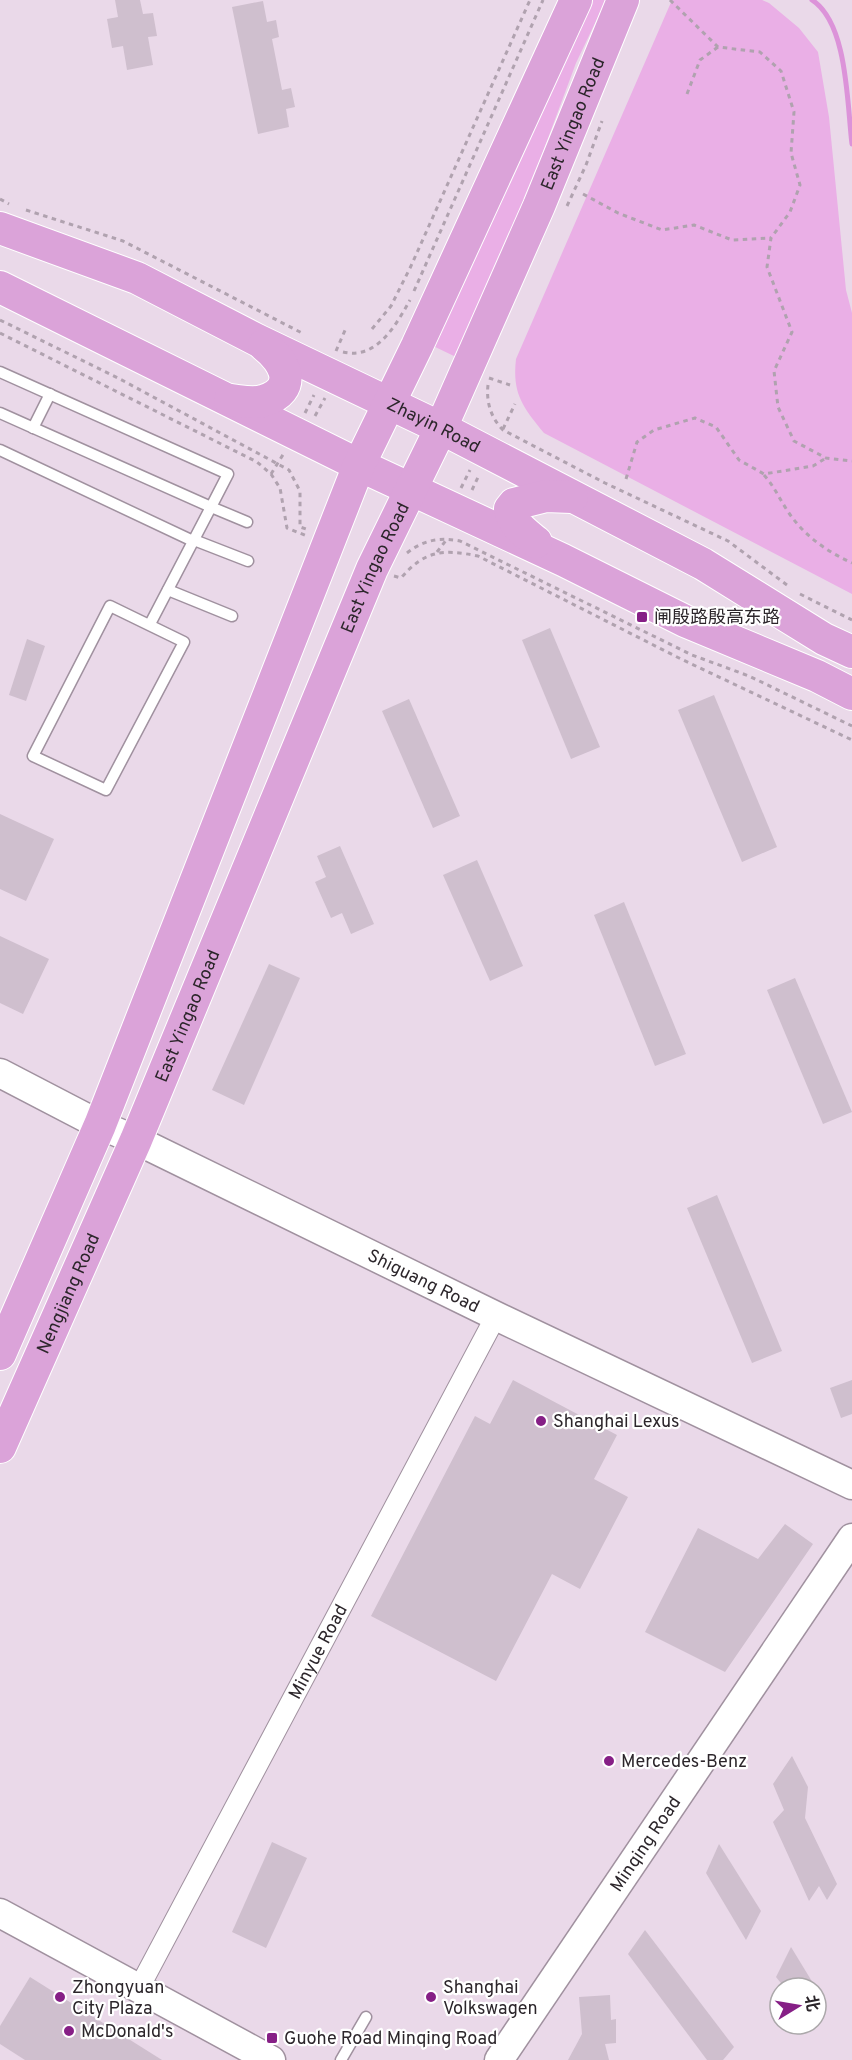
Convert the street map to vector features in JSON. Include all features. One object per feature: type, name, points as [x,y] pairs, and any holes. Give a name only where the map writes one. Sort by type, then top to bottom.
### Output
[{"type":"main road","points":[[0,1353],[100,1125],[359,465],[417,346],[576,0]]},
{"type":"main road","name":"East Yingao Road","points":[[136,1140],[372,569],[441,428],[539,206],[623,0]]},
{"type":"main road","name":"Zhayin Road","points":[[0,228],[137,278],[257,340],[340,361],[387,404],[441,428],[491,444],[573,496],[703,564],[824,639],[852,652]]},
{"type":"main road","points":[[3,298],[229,400],[412,490],[453,520],[563,560],[685,621],[817,676],[852,694]]},
{"type":"main road","points":[[229,400],[262,401],[282,389],[286,378],[279,358],[257,340]]},
{"type":"main road","points":[[563,560],[524,532],[511,516],[510,509],[514,504],[532,499],[573,496]]},
{"type":"main road","name":"Nengjiang Road","points":[[0,1448],[136,1140]]},
{"type":"street","name":"Shiguang Road","points":[[0,1073],[100,1125],[136,1140],[496,1316],[852,1485]]},
{"type":"street","name":"Minyue Road","points":[[139,1988],[496,1316]]},
{"type":"street","name":"Minqing Road","points":[[499,2060],[852,1538]]},
{"type":"street","points":[[0,1913],[271,2060]]},
{"type":"lane","points":[[0,372],[228,474],[150,624]]},
{"type":"lane","points":[[33,428],[50,394]]},
{"type":"lane","points":[[0,413],[247,522]]},
{"type":"lane","points":[[0,450],[194,540],[248,561]]},
{"type":"lane","points":[[168,590],[232,616]]},
{"type":"lane","points":[[110,606],[150,624],[184,642],[106,790],[33,756],[110,606]]},
{"type":"lane","points":[[341,2060],[366,2017]]},
{"type":"path","points":[[372,329],[391,306],[411,266],[530,0]]},
{"type":"path","points":[[304,437],[340,361],[386,340],[409,302],[543,0]]},
{"type":"path","points":[[670,0],[718,47],[760,52],[781,71],[794,112],[791,153],[800,185],[790,212],[771,238],[766,267],[792,332],[774,371],[778,407],[794,441],[826,458],[852,461]]},
{"type":"path","points":[[687,94],[700,60],[718,47]]},
{"type":"path","points":[[583,194],[618,213],[662,230],[694,225],[732,240],[771,238]]},
{"type":"path","points":[[3,298],[118,378],[289,470],[300,491],[300,527]]},
{"type":"path","points":[[405,555],[420,545],[438,539],[453,520],[491,444],[494,418],[487,396],[489,378]]},
{"type":"path","points":[[437,552],[491,444],[515,404]]},
{"type":"path","points":[[491,444],[494,418]]},
{"type":"path","points":[[626,479],[637,442],[654,430],[695,418],[716,428],[739,460],[764,474],[788,512],[808,536],[830,552],[852,563]]},
{"type":"path","points":[[764,474],[813,466],[826,458]]},
{"type":"path","points":[[271,474],[280,488],[287,528],[328,545]]},
{"type":"path","points":[[438,539],[453,520]]},
{"type":"path","points":[[372,569],[401,578],[413,564],[437,552],[448,551],[478,556],[681,659],[852,740]]},
{"type":"shaded area","points":[[590,0],[606,0],[576,63],[522,208],[456,357],[429,344]]},
{"type":"shaded area","points":[[672,0],[762,0],[769,3],[799,28],[818,52],[829,117],[846,290],[852,313],[852,594],[544,433],[525,407],[518,391],[516,359]]},
{"type":"building","points":[[115,0],[140,0],[143,14],[153,13],[157,36],[148,37],[153,65],[127,70],[123,46],[112,48],[107,19],[118,17]]},
{"type":"building","points":[[263,1],[267,22],[276,20],[279,37],[272,39],[282,90],[291,88],[295,107],[286,109],[289,127],[258,134],[232,7]]},
{"type":"building","points":[[550,628],[600,747],[571,759],[522,640]]},
{"type":"building","points":[[27,639],[45,646],[26,701],[9,695]]},
{"type":"building","points":[[714,695],[777,847],[742,862],[678,710]]},
{"type":"building","points":[[409,699],[460,816],[433,828],[382,711]]},
{"type":"building","points":[[0,814],[54,839],[26,901],[0,889]]},
{"type":"building","points":[[340,846],[374,924],[351,934],[342,913],[331,918],[315,882],[326,877],[317,856]]},
{"type":"building","points":[[477,860],[523,966],[490,981],[443,875]]},
{"type":"building","points":[[624,902],[686,1054],[655,1066],[594,915]]},
{"type":"building","points":[[0,936],[49,959],[23,1014],[0,1003]]},
{"type":"building","points":[[269,964],[300,978],[244,1105],[212,1090]]},
{"type":"building","points":[[795,978],[852,1112],[823,1124],[767,990]]},
{"type":"building","points":[[717,1195],[782,1351],[752,1363],[687,1208]]},
{"type":"building","points":[[513,1380],[617,1435],[594,1479],[628,1497],[580,1589],[552,1574],[496,1681],[371,1616],[475,1416],[490,1424]]},
{"type":"building","points":[[852,1380],[852,1414],[841,1418],[830,1388]]},
{"type":"building","points":[[785,1524],[813,1544],[725,1672],[645,1632],[698,1528],[758,1559]]},
{"type":"building","points":[[792,1756],[808,1787],[805,1818],[837,1884],[827,1900],[819,1886],[809,1901],[773,1822],[784,1810],[773,1784]]},
{"type":"building","points":[[272,1842],[307,1858],[266,1948],[232,1932]]},
{"type":"building","points":[[719,1844],[761,1911],[746,1940],[706,1873]]},
{"type":"building","points":[[645,1930],[734,2047],[723,2060],[707,2060],[628,1954]]},
{"type":"building","points":[[791,1947],[809,1976],[776,1976]]},
{"type":"building","points":[[30,1977],[162,2060],[25,2060],[0,2044],[0,2026]]},
{"type":"building","points":[[610,1995],[611,2020],[616,2019],[616,2043],[605,2044],[609,2060],[568,2060],[582,2034],[579,1997]]},
{"type":"waterway","points":[[812,0],[824,11],[839,45],[847,87],[852,144]]},
{"type":"place","name":"闸殷路殷高东路","points":[[642,617]]},
{"type":"place","name":"Shanghai Lexus","points":[[541,1421]]},
{"type":"place","name":"Mercedes-Benz","points":[[609,1761]]},
{"type":"place","name":"Zhongyuan City Plaza","points":[[60,1997]]},
{"type":"place","name":"Shanghai Volkswagen","points":[[431,1997]]},
{"type":"place","name":"McDonald's","points":[[69,2031]]},
{"type":"place","name":"Guohe Road Minqing Road","points":[[272,2038]]}]
